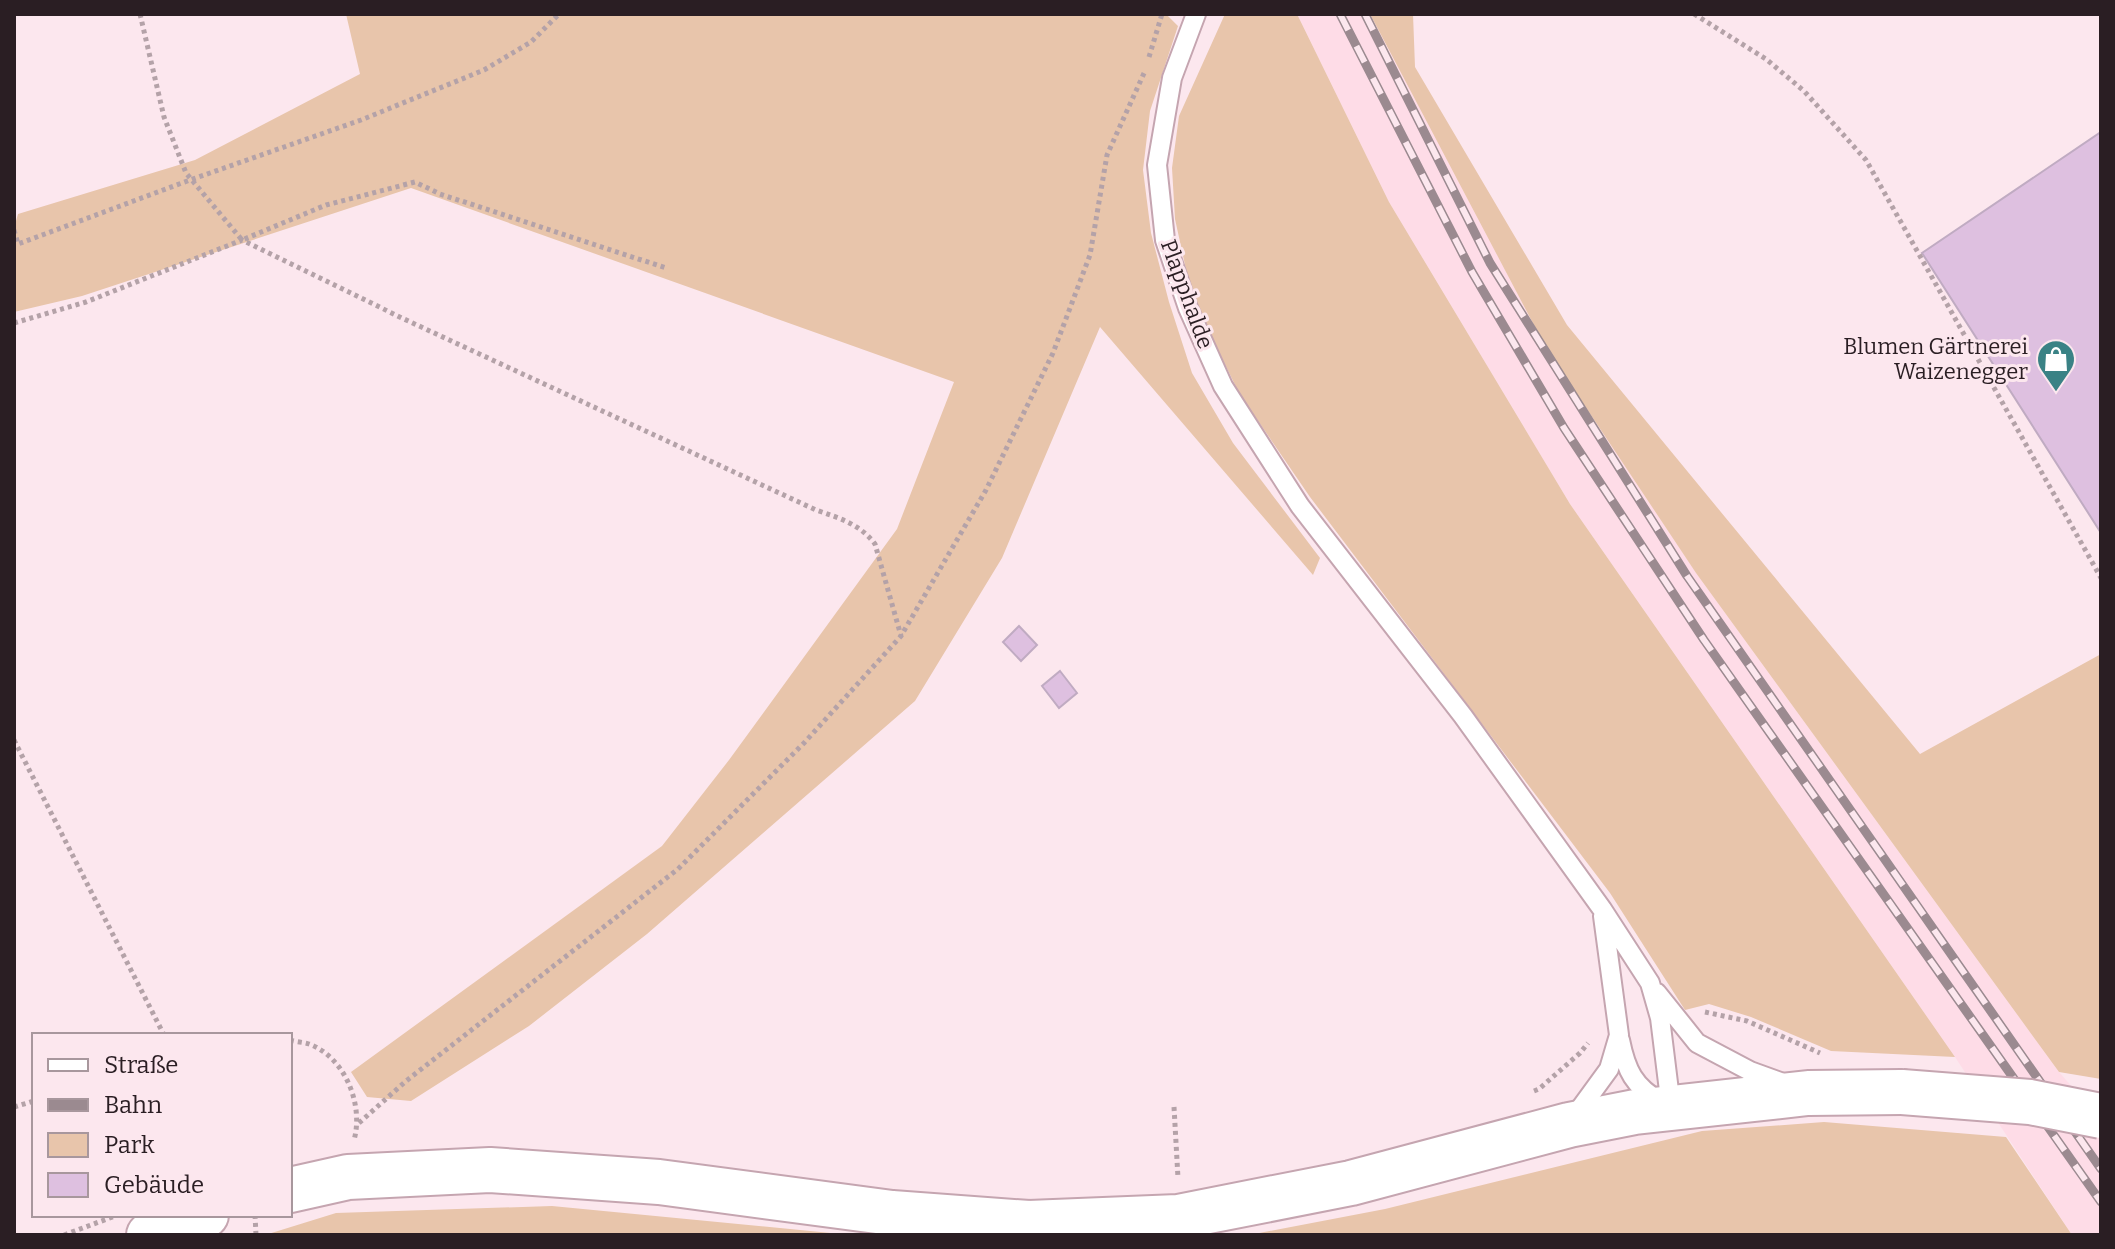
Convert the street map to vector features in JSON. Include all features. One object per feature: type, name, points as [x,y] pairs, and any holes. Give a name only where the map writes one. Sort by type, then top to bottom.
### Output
[{"type":"street","points":[[292,1190],[348,1177],[490,1170],[659,1182],[892,1213],[1013,1222],[1178,1217],[1351,1183],[1569,1125],[1671,1107],[1818,1074],[1902,1092],[2030,1102],[2101,1116]]},
{"type":"street","points":[[149,1235],[200,1217]]},
{"type":"lane","name":"Plapphalde","points":[[1196,14],[1172,78],[1157,165],[1165,240],[1188,308],[1223,386],[1300,506],[1463,716],[1602,909],[1650,983]]},
{"type":"lane","points":[[1602,909],[1625,1066],[1644,1093],[1671,1107]]},
{"type":"lane","points":[[1650,983],[1697,1043],[1750,1071],[1818,1074]]},
{"type":"lane","points":[[1650,983],[1660,1018],[1671,1107]]},
{"type":"lane","points":[[1569,1125],[1609,1069],[1618,1030]]},
{"type":"path","points":[[140,14],[164,117],[190,180],[242,240],[595,409],[858,527],[875,544],[901,636]]},
{"type":"path","points":[[14,230],[18,244],[361,120],[484,70],[531,42],[559,14]]},
{"type":"path","points":[[292,1040],[309,1044],[324,1053],[341,1071],[357,1102],[359,1123],[418,1071],[678,869],[804,743],[901,636],[986,490],[1053,353],[1090,255],[1107,155],[1146,67],[1162,14]]},
{"type":"path","points":[[1694,14],[1766,59],[1804,91],[1866,160],[2101,578]]},
{"type":"path","points":[[14,323],[86,302],[326,205],[415,182],[440,194],[666,268]]},
{"type":"path","points":[[14,740],[163,1033]]},
{"type":"path","points":[[1674,1016],[1708,1012],[1747,1021],[1818,1074]]},
{"type":"path","points":[[1527,1093],[1539,1089],[1580,1053],[1601,1026],[1618,1030]]},
{"type":"path","points":[[1174,1107],[1178,1217]]},
{"type":"path","points":[[64,1235],[112,1217]]},
{"type":"shaded area","points":[[1297,14],[1370,14],[1545,346],[1696,573],[2059,1072],[2101,1120],[2101,1235],[2072,1235],[1955,1057],[1570,504],[1389,202]]},
{"type":"green space","points":[[346,14],[1166,14],[1178,26],[1150,111],[1143,170],[1151,233],[1169,302],[1192,373],[1233,443],[1320,558],[1313,575],[1100,327],[1002,558],[915,701],[647,934],[529,1026],[411,1101],[367,1097],[351,1072],[662,846],[729,760],[897,529],[954,382],[411,188],[82,296],[14,312],[14,228],[18,214],[195,160],[360,74]]},
{"type":"green space","points":[[1225,14],[1297,14],[1389,202],[1570,504],[1955,1057],[1831,1051],[1751,1017],[1709,1004],[1685,1010],[1610,893],[1310,497],[1239,393],[1192,297],[1175,219],[1172,168],[1179,116]]},
{"type":"green space","points":[[1370,14],[1413,14],[1415,67],[1567,325],[1920,754],[2101,654],[2101,1079],[2059,1072],[1696,573],[1545,346]]},
{"type":"green space","points":[[1824,1122],[2006,1137],[2072,1235],[1249,1235],[1385,1209],[1702,1131]]},
{"type":"green space","points":[[552,1206],[851,1235],[265,1235],[336,1213]]},
{"type":"building","name":"Blumen Gärtnerei Waizenegger","points":[[2101,132],[2101,533],[1922,253]]},
{"type":"building","points":[[1019,626],[1037,645],[1021,661],[1003,642]]},
{"type":"building","points":[[1060,671],[1077,693],[1059,708],[1042,686]]},
{"type":"railway","points":[[1340,14],[1472,272],[1564,428],[1704,640],[2101,1202]]},
{"type":"railway","points":[[1365,14],[1490,263],[1687,576],[2101,1169]]},
{"type":"place","name":"Blumen Gärtnerei Waizenegger","points":[[2056,393]]}]
